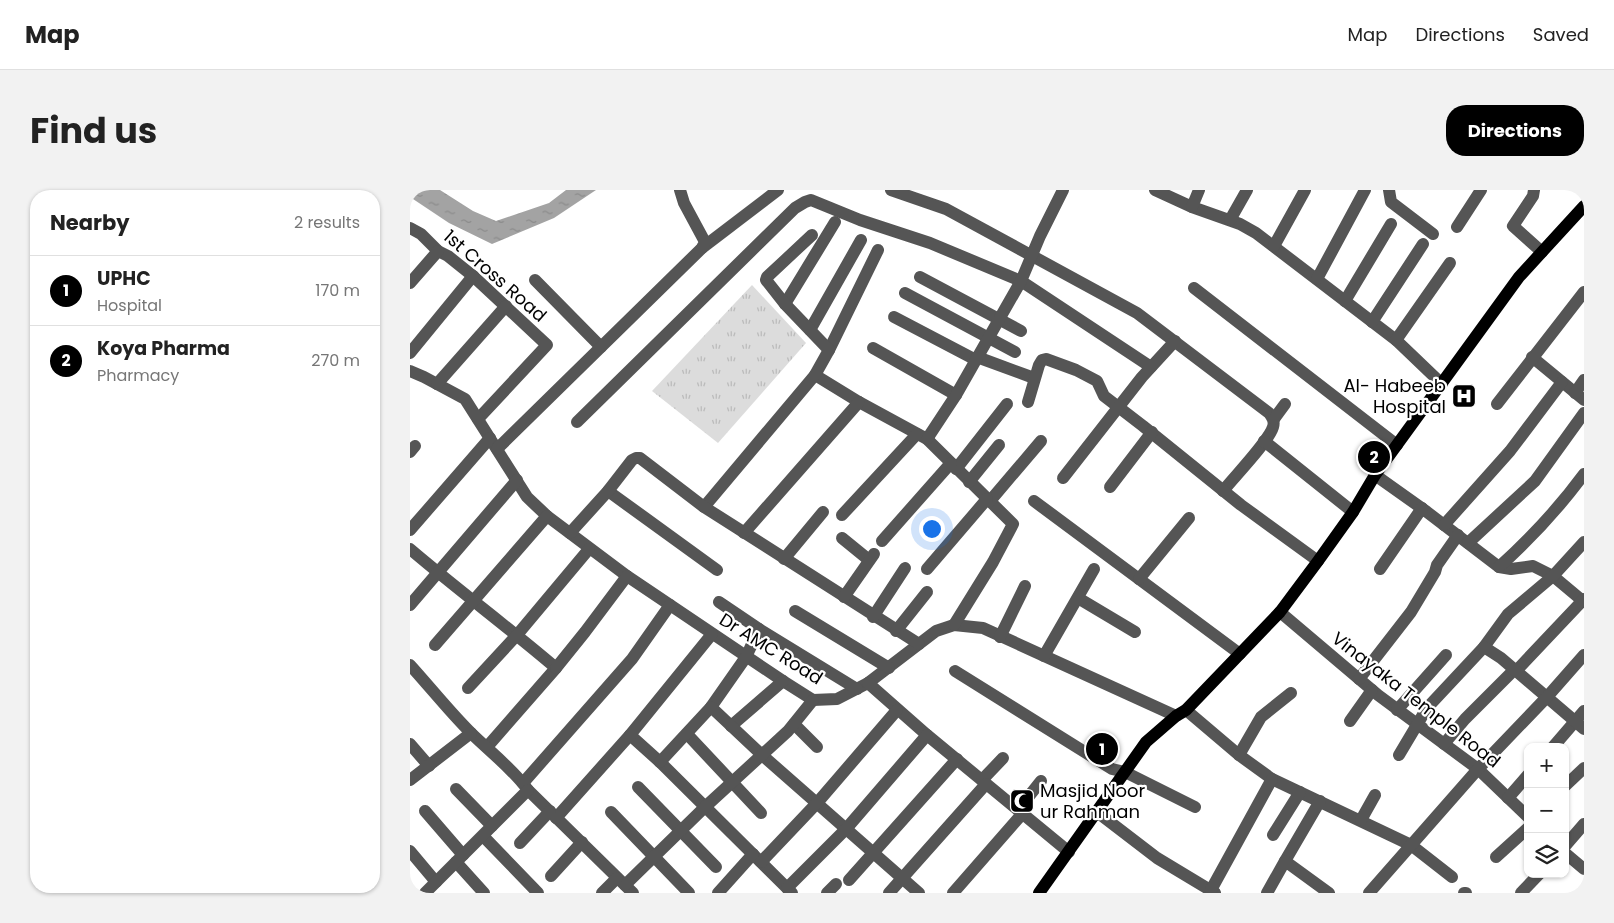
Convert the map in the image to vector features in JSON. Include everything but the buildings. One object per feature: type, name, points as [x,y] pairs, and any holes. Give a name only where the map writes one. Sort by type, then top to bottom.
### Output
[{"type":"main road","points":[[1039,893],[1070,852],[1146,742],[1181,713],[1280,612],[1353,512],[1375,475],[1519,277],[1584,206]]},
{"type":"street","points":[[680,190],[704,242],[702,248]]},
{"type":"street","points":[[410,530],[493,443],[601,347],[702,248],[778,190]]},
{"type":"street","points":[[891,190],[946,209],[1137,313],[1274,419]]},
{"type":"street","points":[[842,515],[922,436],[956,395],[1021,282],[1063,190]]},
{"type":"street","points":[[1156,190],[1192,207],[1248,228],[1396,340],[1442,384]]},
{"type":"street","points":[[1192,207],[1199,190]]},
{"type":"street","points":[[1230,220],[1247,190]]},
{"type":"street","points":[[1274,246],[1305,190]]},
{"type":"street","points":[[1317,279],[1365,190]]},
{"type":"street","points":[[1388,190],[1391,202],[1432,234]]},
{"type":"street","points":[[1457,227],[1481,190]]},
{"type":"street","points":[[1534,190],[1533,196],[1513,226],[1542,252]]},
{"type":"street","points":[[577,422],[795,208],[812,200],[860,220],[930,243],[1021,282],[1151,366]]},
{"type":"street","points":[[786,304],[835,222]]},
{"type":"street","points":[[1344,301],[1390,224]]},
{"type":"street","name":"1st Cross Road","points":[[410,228],[421,234],[438,250],[473,276],[547,345],[478,419]]},
{"type":"street","points":[[812,235],[766,279],[768,284],[829,350]]},
{"type":"street","points":[[810,330],[861,240]]},
{"type":"street","points":[[1372,322],[1423,244]]},
{"type":"street","points":[[410,284],[438,250]]},
{"type":"street","points":[[704,507],[815,375],[878,250]]},
{"type":"street","points":[[1396,340],[1450,264]]},
{"type":"street","points":[[410,353],[473,276]]},
{"type":"street","points":[[920,277],[1021,331]]},
{"type":"street","points":[[536,280],[601,347]]},
{"type":"street","points":[[1194,288],[1397,445]]},
{"type":"street","points":[[1497,404],[1584,292]]},
{"type":"street","points":[[905,293],[1014,352]]},
{"type":"street","points":[[437,384],[506,306]]},
{"type":"street","points":[[894,317],[976,359],[1034,378]]},
{"type":"street","points":[[1064,478],[1118,406],[1151,366],[1175,341]]},
{"type":"street","points":[[873,348],[956,395]]},
{"type":"street","points":[[1532,358],[1579,397],[1584,380]]},
{"type":"street","points":[[1028,402],[1034,378],[1042,360],[1046,359],[1076,370],[1097,381],[1104,396],[1152,432],[1223,491],[1318,562]]},
{"type":"street","name":"Dr AMC Road","points":[[410,371],[465,399],[528,497],[547,516],[627,576],[813,700],[837,699],[862,686],[889,668],[936,631],[954,625],[982,628],[1181,713],[1272,779],[1411,845],[1452,877]]},
{"type":"street","points":[[815,375],[859,402],[922,436],[1013,524],[993,562],[954,625]]},
{"type":"street","points":[[1444,525],[1510,450],[1562,382]]},
{"type":"street","points":[[744,533],[859,402]]},
{"type":"street","points":[[882,541],[953,466],[1007,404]]},
{"type":"street","points":[[1223,491],[1264,441],[1274,426],[1274,419],[1285,404]]},
{"type":"street","points":[[1359,679],[1411,612],[1435,572],[1437,565],[1463,539],[1535,480],[1584,412]]},
{"type":"street","points":[[1110,487],[1152,432]]},
{"type":"street","points":[[927,569],[1041,441]]},
{"type":"street","points":[[1264,441],[1353,512]]},
{"type":"street","points":[[970,482],[999,444]]},
{"type":"street","points":[[570,532],[608,491],[632,460],[640,458],[704,507],[844,598],[919,644]]},
{"type":"street","points":[[1499,567],[1551,515],[1584,474]]},
{"type":"street","points":[[1375,475],[1422,508],[1499,567],[1511,569],[1533,566],[1553,576],[1584,601],[1516,671],[1512,672],[1444,744]]},
{"type":"street","points":[[410,605],[517,480]]},
{"type":"street","points":[[608,491],[717,570]]},
{"type":"street","points":[[1034,501],[1240,654]]},
{"type":"street","points":[[1380,569],[1422,508]]},
{"type":"street","points":[[784,559],[823,512]]},
{"type":"street","points":[[435,645],[547,516]]},
{"type":"street","points":[[1140,579],[1189,518]]},
{"type":"street","points":[[842,538],[872,557],[844,598]]},
{"type":"street","points":[[1399,755],[1427,708],[1484,648],[1508,614],[1553,576],[1584,542]]},
{"type":"street","points":[[410,548],[438,573],[518,635],[556,668]]},
{"type":"street","points":[[468,688],[518,635],[590,549]]},
{"type":"street","points":[[873,616],[905,568]]},
{"type":"street","points":[[1044,656],[1094,569]]},
{"type":"street","points":[[487,747],[556,668],[627,576]]},
{"type":"street","points":[[1000,636],[1025,586]]},
{"type":"street","points":[[896,631],[927,592]]},
{"type":"street","points":[[1078,598],[1134,632]]},
{"type":"street","points":[[719,602],[759,629],[862,686],[897,710],[1070,852]]},
{"type":"street","points":[[410,852],[429,890],[487,831],[632,659],[670,605]]},
{"type":"street","points":[[795,611],[889,668]]},
{"type":"street","name":"Vinayaka Temple Road","points":[[1280,612],[1397,710],[1478,769],[1524,813]]},
{"type":"street","points":[[660,762],[711,707],[746,657],[759,629]]},
{"type":"street","points":[[520,842],[553,815],[630,735],[712,634]]},
{"type":"street","points":[[1484,648],[1516,671],[1579,726]]},
{"type":"street","points":[[1397,710],[1446,655]]},
{"type":"street","points":[[1369,893],[1478,769],[1547,697],[1584,655]]},
{"type":"street","points":[[410,665],[471,733],[625,885]]},
{"type":"street","points":[[955,671],[1112,768],[1125,772],[1196,807]]},
{"type":"street","points":[[731,726],[783,681]]},
{"type":"street","points":[[1350,721],[1372,690]]},
{"type":"street","points":[[1239,754],[1261,717],[1290,693]]},
{"type":"street","points":[[602,893],[625,885],[794,724],[813,700]]},
{"type":"street","points":[[711,707],[762,755],[919,893]]},
{"type":"street","points":[[718,893],[817,803],[897,710]]},
{"type":"street","points":[[1558,743],[1579,726],[1584,711]]},
{"type":"street","points":[[794,724],[817,747]]},
{"type":"street","points":[[410,780],[471,733]]},
{"type":"street","points":[[687,734],[761,813]]},
{"type":"street","points":[[630,735],[660,762],[789,890],[846,829],[927,736]]},
{"type":"street","points":[[410,744],[429,766]]},
{"type":"street","points":[[889,893],[903,879],[1002,758]]},
{"type":"street","points":[[849,880],[957,759]]},
{"type":"street","points":[[1569,782],[1584,768]]},
{"type":"street","points":[[1097,812],[1157,858],[1206,890],[1272,779]]},
{"type":"street","points":[[953,893],[1020,812],[1041,780]]},
{"type":"street","points":[[1508,798],[1524,780]]},
{"type":"street","points":[[638,787],[716,868]]},
{"type":"street","points":[[456,789],[487,831],[538,893]]},
{"type":"street","points":[[1273,835],[1300,792]]},
{"type":"street","points":[[1361,820],[1375,795]]},
{"type":"street","points":[[1267,893],[1320,801]]},
{"type":"street","points":[[425,811],[484,893]]},
{"type":"street","points":[[611,812],[689,893]]},
{"type":"street","points":[[1569,841],[1584,824]]},
{"type":"street","points":[[1496,858],[1524,832]]},
{"type":"street","points":[[551,876],[582,842]]},
{"type":"street","points":[[1569,856],[1584,869]]},
{"type":"street","points":[[1285,861],[1329,893]]},
{"type":"street","points":[[1520,893],[1534,878]]},
{"type":"green space","points":[[752,285],[806,343],[718,443],[652,391]]},
{"type":"water","points":[[410,190],[440,190],[473,211],[496,221],[549,203],[566,190],[596,190],[554,218],[492,244],[449,223],[410,197]]},
{"type":"place","name":"Al- Habeeb Hospital","points":[[1464,396]]},
{"type":"place","name":"Koya Pharma","points":[[1374,457]]},
{"type":"place","name":"UPHC","points":[[1102,749]]},
{"type":"place","name":"Masjid Noor ur Rahman","points":[[1022,801]]}]
